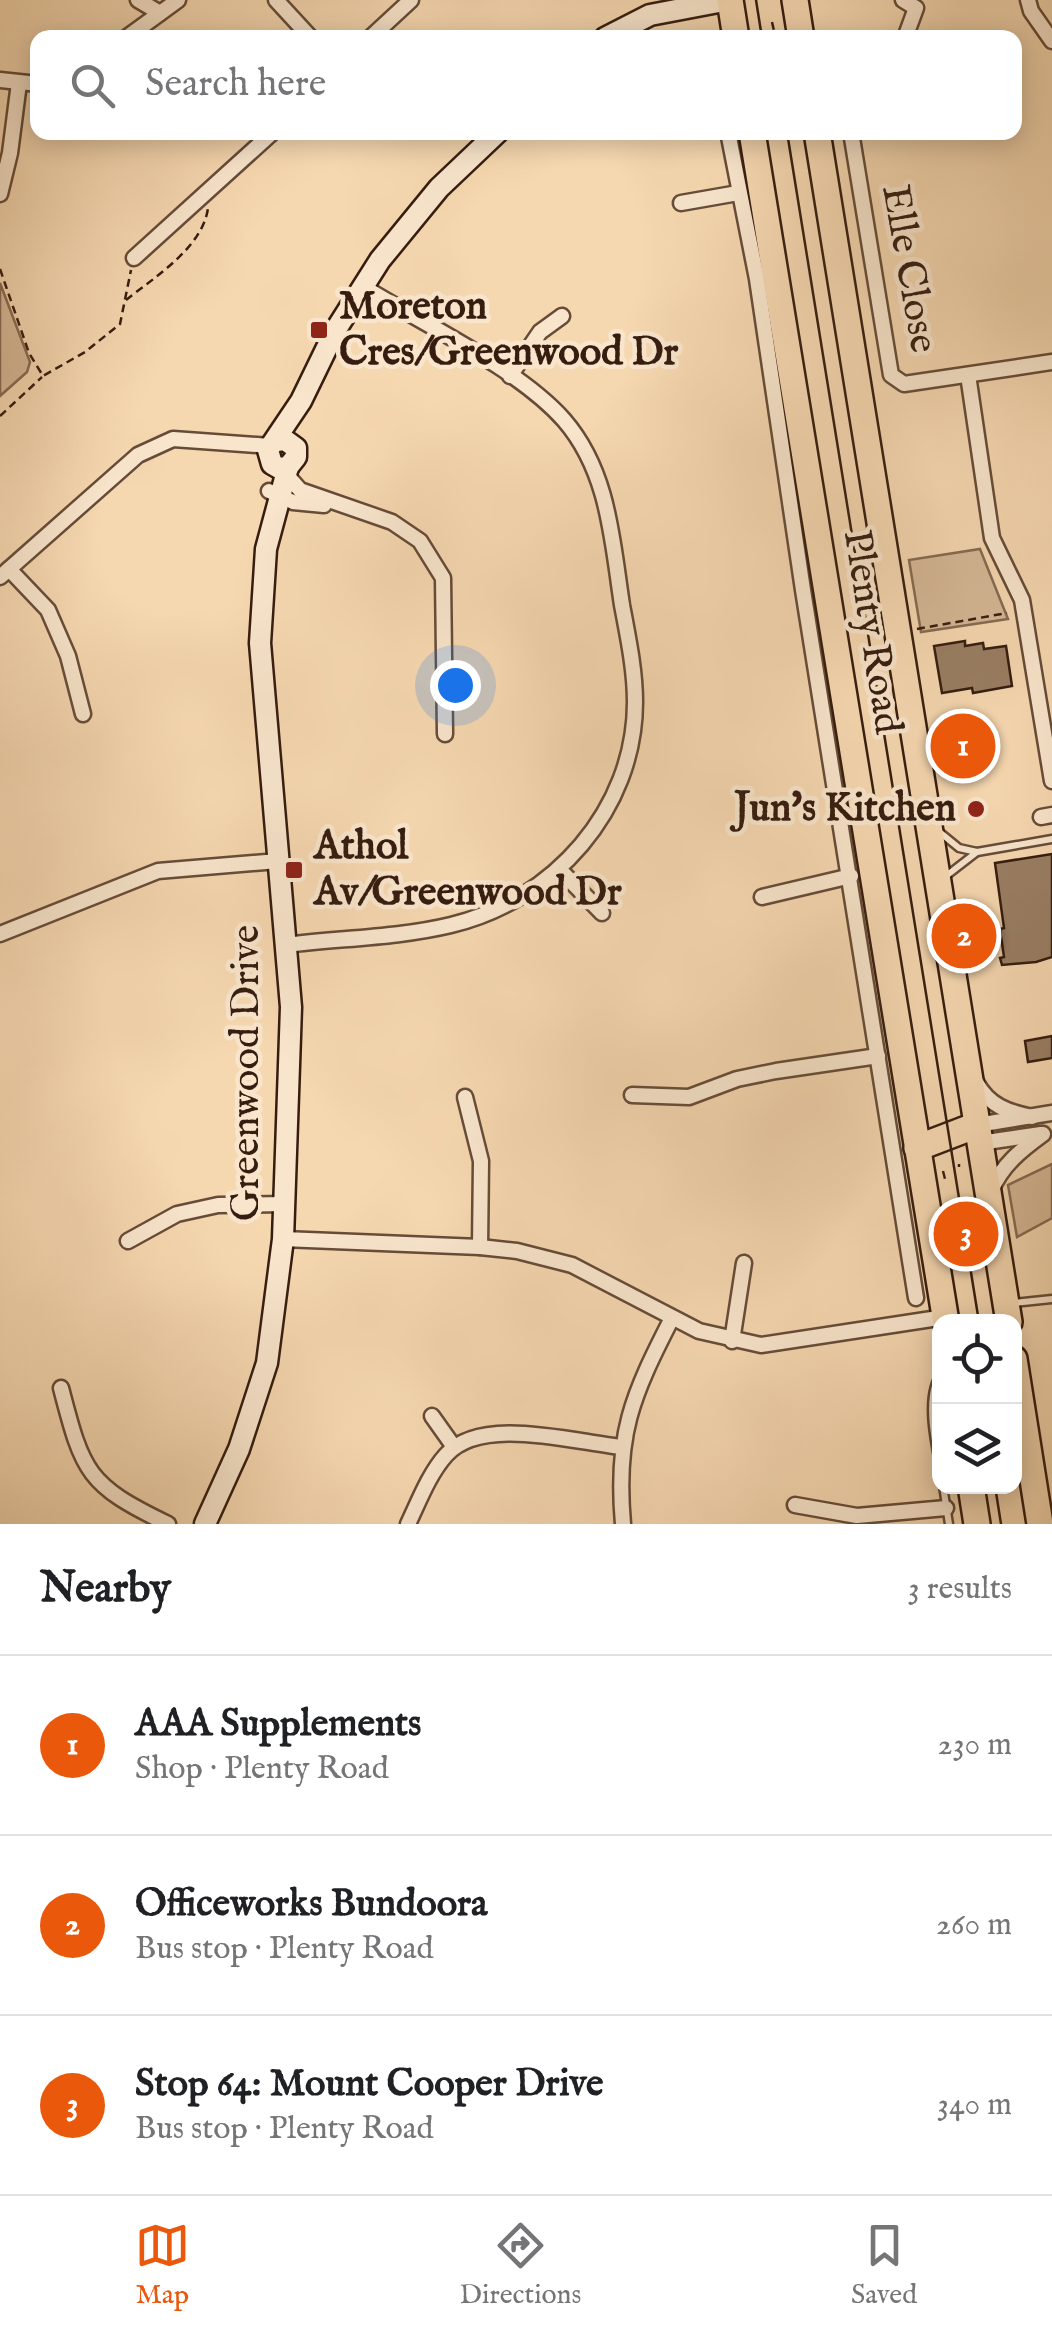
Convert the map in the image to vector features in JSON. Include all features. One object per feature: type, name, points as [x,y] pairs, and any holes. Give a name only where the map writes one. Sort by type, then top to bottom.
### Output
[{"type":"highway","points":[[729,0],[735,30]]},
{"type":"highway","points":[[796,0],[801,30]]},
{"type":"highway","name":"Plenty Road","points":[[753,140],[838,734],[917,1148],[944,1314]]},
{"type":"highway","name":"Plenty Road","points":[[818,140],[1008,1313]]},
{"type":"highway","points":[[917,1148],[979,1134]]},
{"type":"highway","points":[[1021,1404],[1040,1524]]},
{"type":"highway","points":[[972,1494],[977,1524]]},
{"type":"street","points":[[138,0],[160,13]]},
{"type":"street","points":[[137,30],[178,0]]},
{"type":"street","points":[[276,0],[303,30]]},
{"type":"street","points":[[379,30],[411,0]]},
{"type":"street","points":[[621,30],[650,15],[729,0]]},
{"type":"street","points":[[903,0],[916,8],[907,30]]},
{"type":"street","points":[[1028,0],[1052,41]]},
{"type":"street","points":[[0,80],[30,84]]},
{"type":"street","points":[[0,194],[10,154],[19,83]]},
{"type":"street","points":[[134,258],[264,140]]},
{"type":"street","name":"Greenwood Drive","points":[[205,1524],[239,1449],[266,1363],[283,1240],[290,1024],[260,657],[265,516],[279,456],[335,331],[362,286],[414,216],[490,140]]},
{"type":"street","points":[[729,140],[758,279],[838,734],[850,876],[916,1298]]},
{"type":"street","name":"Elle Close","points":[[851,140],[891,374],[904,384],[1052,362]]},
{"type":"street","points":[[681,203],[738,193]]},
{"type":"street","points":[[286,946],[428,930],[461,922],[520,897],[559,869],[598,824],[620,778],[633,730],[634,685],[609,520],[596,472],[566,423],[544,400],[362,286]]},
{"type":"street","points":[[510,376],[540,332],[562,316]]},
{"type":"street","points":[[968,375],[992,538],[1023,610],[1052,781]]},
{"type":"street","points":[[83,714],[68,656],[48,610],[4,573],[138,455],[173,439],[226,443],[279,456],[300,490],[392,522],[420,542],[443,578],[445,734]]},
{"type":"street","points":[[273,494],[293,502],[340,506]]},
{"type":"street","points":[[0,934],[158,871],[278,861]]},
{"type":"street","points":[[559,869],[602,913]]},
{"type":"street","points":[[762,897],[850,876]]},
{"type":"street","points":[[632,1095],[689,1097],[738,1079],[878,1056]]},
{"type":"street","points":[[968,1067],[981,1091],[994,1104],[1032,1116]]},
{"type":"street","points":[[465,1097],[481,1161],[480,1247]]},
{"type":"street","points":[[979,1134],[1032,1116],[1052,1114]]},
{"type":"street","points":[[979,1134],[1048,1133]]},
{"type":"street","points":[[988,1196],[998,1174],[1017,1153],[1048,1133]]},
{"type":"street","points":[[128,1241],[177,1214],[218,1205],[285,1204]]},
{"type":"street","points":[[283,1240],[480,1247],[572,1265],[672,1318],[732,1341],[776,1345],[932,1321]]},
{"type":"street","points":[[910,1254],[938,1272]]},
{"type":"street","points":[[732,1341],[744,1263]]},
{"type":"street","points":[[623,1524],[621,1447],[638,1386],[672,1318]]},
{"type":"street","points":[[61,1388],[78,1450],[91,1474],[117,1498],[168,1524]]},
{"type":"street","points":[[432,1416],[454,1447]]},
{"type":"street","points":[[408,1524],[433,1472],[454,1447],[470,1438],[509,1432],[621,1447]]},
{"type":"street","points":[[795,1506],[857,1516],[946,1508]]},
{"type":"lane","points":[[928,823],[959,848],[977,852],[1052,839]]},
{"type":"lane","points":[[938,886],[950,871],[977,852]]},
{"type":"lane","points":[[1008,1313],[1052,1299]]},
{"type":"lane","points":[[943,1494],[949,1524]]},
{"type":"path","points":[[772,22],[774,30]]},
{"type":"path","points":[[124,302],[190,244],[209,212],[204,194]]},
{"type":"path","points":[[0,416],[43,376],[85,352],[120,324],[134,258]]},
{"type":"path","points":[[0,269],[29,353],[43,376]]},
{"type":"path","points":[[898,632],[1023,610]]},
{"type":"path","points":[[943,1171],[945,1180]]},
{"type":"shaded area","points":[[0,283],[30,362],[27,372],[0,396]]},
{"type":"shaded area","points":[[980,549],[1008,619],[921,632],[909,560]]},
{"type":"shaded area","points":[[1052,1164],[1052,1218],[1017,1237],[1008,1185]]},
{"type":"building","points":[[965,641],[965,646],[983,643],[984,649],[1006,646],[1012,686],[973,693],[972,688],[942,693],[934,646]]},
{"type":"building","points":[[1052,854],[1052,957],[1002,965],[1000,929],[1004,928],[995,863]]},
{"type":"building","points":[[1052,1036],[1052,1058],[1028,1062],[1025,1041]]},
{"type":"tram line","points":[[756,0],[761,30]]},
{"type":"tram line","points":[[788,140],[978,1314]]},
{"type":"tram line","points":[[996,1494],[1001,1524]]},
{"type":"place","name":"Moreton Cres/Greenwood Dr","points":[[319,330]]},
{"type":"place","name":"AAA Supplements","points":[[963,746]]},
{"type":"place","name":"Jun's Kitchen","points":[[976,809]]},
{"type":"place","name":"Athol Av/Greenwood Dr","points":[[294,870]]},
{"type":"place","name":"Officeworks Bundoora","points":[[964,936]]},
{"type":"place","name":"Stop 64: Mount Cooper Drive","points":[[966,1234]]}]
